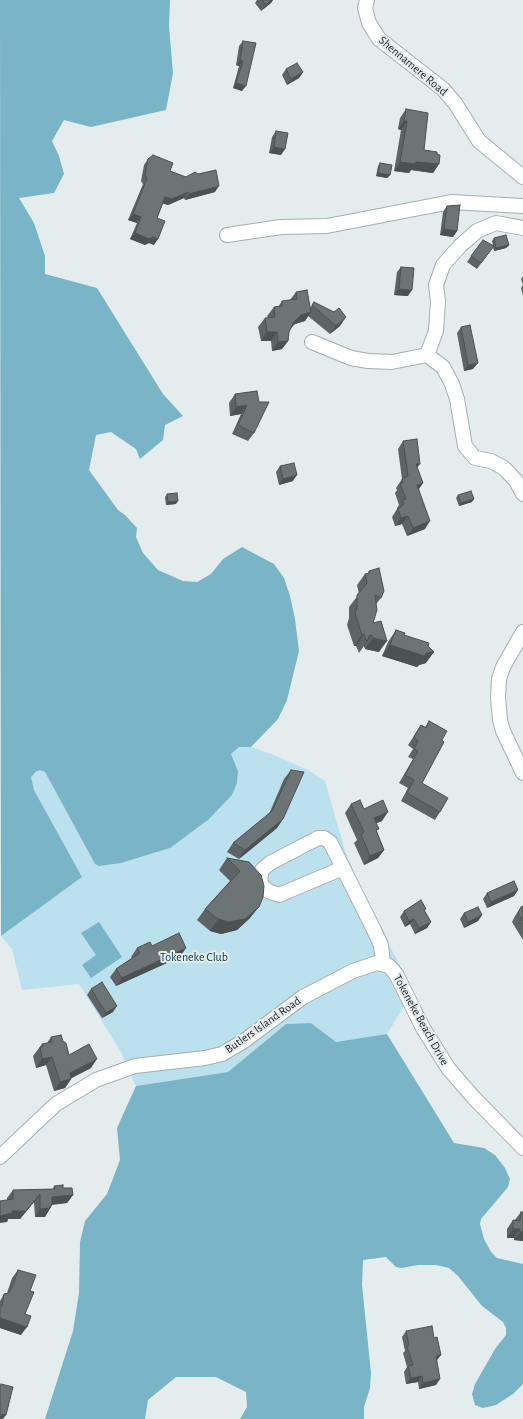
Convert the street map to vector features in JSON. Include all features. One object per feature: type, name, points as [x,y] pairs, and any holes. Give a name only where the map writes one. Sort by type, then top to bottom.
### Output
[{"type":"street","name":"Shennamere Road","points":[[367,0],[365,8],[369,23],[379,39],[443,89],[455,103],[479,140],[523,177]]},
{"type":"street","points":[[227,235],[281,227],[327,226],[451,202],[523,206]]},
{"type":"street","points":[[427,355],[436,331],[438,301],[436,285],[443,265],[460,246],[477,231],[496,223],[523,228]]},
{"type":"street","points":[[312,342],[351,358],[368,361],[392,362],[427,355],[443,367],[452,384],[457,399],[465,446],[475,458],[491,461],[504,468],[516,481],[523,494]]},
{"type":"street","points":[[523,632],[503,667],[499,679],[498,698],[500,720],[523,773]]},
{"type":"street","points":[[343,868],[279,895],[268,891],[262,886],[260,879],[262,870],[270,863],[318,838],[324,838],[330,842],[343,868],[381,945],[383,964]]},
{"type":"street","name":"Butlers Island Road","points":[[0,1157],[56,1104],[96,1080],[134,1066],[205,1058],[222,1054],[244,1041],[303,997],[354,971],[371,964],[383,964]]},
{"type":"street","name":"Tokeneke Beach Drive","points":[[383,964],[389,966],[396,974],[423,1028],[448,1068],[474,1098],[523,1148]]},
{"type":"green space","name":"Tokeneke Club","points":[[239,747],[251,747],[274,755],[308,770],[325,781],[345,851],[367,902],[408,981],[403,1008],[387,1034],[336,1042],[311,1023],[286,1024],[228,1072],[136,1086],[121,1052],[79,984],[22,990],[12,949],[1,936],[82,877],[34,790],[31,777],[40,770],[45,772],[95,864],[121,863],[170,848],[232,795],[237,783],[238,771],[231,754]]},
{"type":"shaded area","points":[[0,0],[170,0],[169,26],[173,73],[166,110],[91,127],[64,120],[52,141],[59,156],[64,174],[54,193],[19,198],[34,223],[45,256],[45,274],[97,288],[163,394],[183,416],[165,425],[163,440],[140,459],[136,449],[111,432],[96,435],[89,470],[118,510],[137,528],[136,537],[143,553],[158,570],[183,581],[197,582],[211,574],[223,559],[242,547],[274,564],[284,578],[290,596],[295,619],[299,651],[287,700],[278,719],[251,747],[239,747],[231,754],[238,771],[237,783],[232,795],[209,819],[170,848],[121,863],[99,866],[95,864],[45,772],[40,770],[36,772],[31,777],[34,790],[82,877],[1,936]]},
{"type":"shaded area","points":[[99,922],[122,957],[91,978],[82,965],[96,955],[81,933]]},
{"type":"shaded area","points":[[311,1023],[336,1042],[387,1034],[454,1143],[484,1148],[495,1155],[505,1168],[510,1179],[508,1187],[481,1219],[480,1224],[484,1239],[491,1252],[497,1258],[523,1264],[523,1384],[513,1394],[496,1405],[483,1408],[475,1405],[472,1394],[475,1384],[495,1349],[506,1335],[506,1328],[503,1322],[482,1306],[458,1276],[449,1268],[436,1265],[418,1265],[402,1268],[396,1267],[386,1257],[363,1260],[362,1285],[371,1373],[370,1388],[364,1407],[364,1419],[240,1419],[247,1407],[246,1392],[216,1377],[176,1377],[148,1400],[145,1419],[45,1419],[73,1331],[79,1293],[80,1242],[85,1221],[107,1194],[120,1160],[117,1128],[136,1086],[228,1072],[286,1024]]},
{"type":"building","points":[[262,0],[271,0],[266,5]]},
{"type":"building","points":[[243,41],[256,43],[246,86],[236,83],[243,61],[240,60]]},
{"type":"building","points":[[297,63],[303,72],[291,79],[286,69]]},
{"type":"building","points":[[406,109],[428,113],[424,150],[437,152],[437,154],[440,155],[439,164],[416,162],[415,164],[400,162],[407,121],[404,121]]},
{"type":"building","points":[[276,131],[288,133],[285,149],[274,147]]},
{"type":"building","points":[[153,155],[173,163],[170,171],[186,177],[195,172],[198,174],[216,170],[219,186],[189,194],[188,192],[172,199],[165,197],[157,218],[165,221],[158,239],[153,237],[149,239],[135,233],[141,217],[133,214],[147,178],[145,175],[148,159]]},
{"type":"building","points":[[380,163],[392,165],[390,175],[378,173]]},
{"type":"building","points":[[460,205],[457,231],[444,229],[447,206]]},
{"type":"building","points":[[506,235],[509,245],[496,248],[494,238]]},
{"type":"building","points":[[483,240],[494,246],[481,263],[471,256]]},
{"type":"building","points":[[401,267],[414,268],[412,290],[399,289]]},
{"type":"building","points":[[307,290],[311,312],[301,315],[294,322],[289,332],[288,341],[278,342],[277,332],[267,332],[265,318],[275,317],[274,307],[282,306],[282,301],[297,299],[296,292]]},
{"type":"building","points":[[314,302],[334,312],[339,308],[346,317],[336,326],[312,305]]},
{"type":"building","points":[[470,325],[478,363],[468,365],[461,327]]},
{"type":"building","points":[[257,391],[259,402],[269,402],[254,433],[238,425],[247,405],[236,407],[235,394]]},
{"type":"building","points":[[417,439],[420,464],[416,464],[423,483],[417,485],[430,521],[413,528],[408,516],[401,518],[398,509],[404,504],[402,500],[406,499],[400,484],[403,483],[402,479],[408,476],[403,441]]},
{"type":"building","points":[[294,463],[297,475],[283,479],[280,466]]},
{"type":"building","points":[[471,491],[474,499],[461,503],[458,495]]},
{"type":"building","points":[[177,493],[178,501],[168,502],[167,494]]},
{"type":"building","points":[[379,568],[384,591],[381,598],[375,595],[377,610],[373,623],[381,621],[387,641],[373,638],[372,635],[369,636],[367,642],[364,634],[362,635],[355,613],[357,607],[357,595],[367,583],[365,574]]},
{"type":"building","points":[[396,630],[405,633],[404,635],[429,643],[428,646],[434,652],[426,653],[425,656],[390,645]]},
{"type":"building","points":[[429,721],[447,731],[442,740],[444,742],[422,783],[448,798],[440,812],[407,793],[414,780],[405,775],[418,751],[414,749],[418,741],[414,737],[421,725],[426,728]]},
{"type":"building","points":[[291,770],[304,772],[283,819],[245,850],[233,843],[272,811]]},
{"type":"building","points":[[360,800],[364,809],[383,800],[388,812],[374,818],[379,829],[376,830],[384,850],[370,856],[361,835],[364,832],[351,804]]},
{"type":"building","points":[[227,858],[249,862],[261,875],[264,886],[263,897],[259,907],[245,919],[229,922],[218,919],[205,909],[240,871]]},
{"type":"building","points":[[514,881],[518,890],[491,902],[487,893]]},
{"type":"building","points":[[421,900],[426,909],[424,910],[431,922],[419,928],[414,919],[409,921],[404,911]]},
{"type":"building","points":[[523,906],[523,921],[518,913]]},
{"type":"building","points":[[478,907],[482,915],[468,922],[464,913]]},
{"type":"building","points":[[179,933],[186,948],[122,978],[116,969],[140,953],[137,948],[150,942],[152,946]]},
{"type":"building","points":[[102,982],[117,1006],[106,1013],[91,989]]},
{"type":"building","points":[[61,1035],[63,1041],[66,1043],[69,1055],[89,1044],[97,1059],[70,1073],[71,1079],[60,1082],[52,1057],[42,1059],[40,1047],[43,1046],[42,1044],[52,1042],[51,1037]]},
{"type":"building","points":[[63,1185],[63,1188],[72,1188],[73,1195],[52,1197],[52,1205],[50,1208],[40,1209],[40,1194],[26,1211],[12,1211],[13,1213],[0,1216],[0,1201],[13,1199],[13,1190],[55,1189],[54,1186]]},
{"type":"building","points":[[521,1212],[523,1212],[523,1232],[520,1232],[520,1229],[513,1229],[513,1220],[520,1221]]},
{"type":"building","points":[[18,1270],[36,1275],[30,1291],[34,1292],[25,1314],[31,1316],[27,1327],[0,1318],[0,1305],[2,1306],[4,1294],[9,1293]]},
{"type":"building","points":[[432,1326],[434,1338],[437,1337],[441,1355],[436,1356],[440,1379],[423,1383],[422,1376],[411,1378],[408,1366],[413,1365],[407,1347],[409,1345],[406,1331]]},
{"type":"building","points":[[1,1384],[13,1387],[6,1415],[2,1414],[0,1419],[0,1387]]}]
